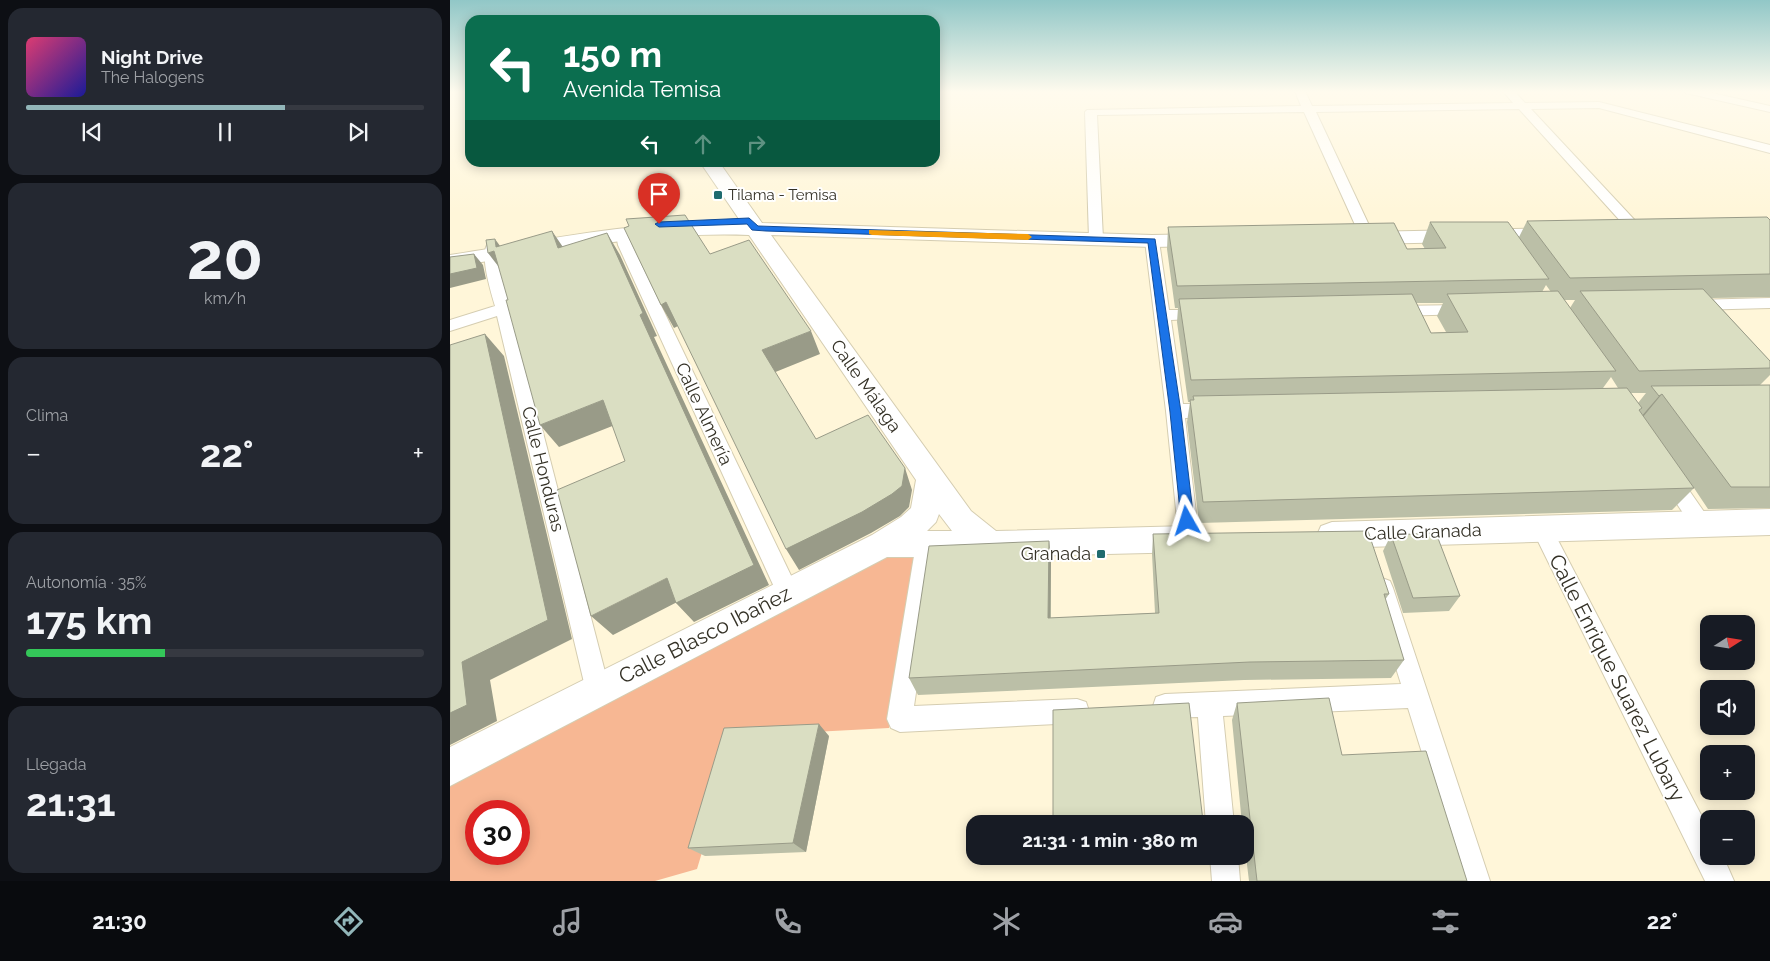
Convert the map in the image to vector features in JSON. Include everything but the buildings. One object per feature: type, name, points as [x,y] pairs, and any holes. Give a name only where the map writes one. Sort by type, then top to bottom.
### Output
[{"type":"street","points":[[1092,132],[1096,239]]},
{"type":"street","points":[[1317,132],[1358,238],[1506,243],[1579,234]]},
{"type":"street","points":[[1548,132],[1647,232]]},
{"type":"street","points":[[1707,132],[1770,148]]},
{"type":"street","name":"Calle Málaga","points":[[712,167],[960,520],[990,544]]},
{"type":"street","points":[[450,261],[492,251],[645,225],[752,225],[1152,241],[1221,240]]},
{"type":"street","points":[[450,254],[492,251],[623,235],[752,225]]},
{"type":"street","points":[[1608,233],[1647,232]]},
{"type":"street","name":"Calle Almería","points":[[623,235],[625,246],[788,592]]},
{"type":"street","points":[[883,544],[990,544],[1204,538],[1175,412],[1152,241]]},
{"type":"street","name":"Calle Honduras","points":[[492,251],[493,267],[503,309],[598,690]]},
{"type":"street","points":[[1676,306],[1770,303]]},
{"type":"street","points":[[1705,305],[1718,320]]},
{"type":"street","points":[[450,326],[503,309]]},
{"type":"street","points":[[1382,311],[1482,310]]},
{"type":"street","points":[[1163,315],[1222,314]]},
{"type":"street","points":[[1175,412],[1234,410]]},
{"type":"street","points":[[1659,463],[1702,525]]},
{"type":"street","name":"Calle Blasco Ibañez","points":[[450,767],[883,544],[912,526],[925,513],[931,479]]},
{"type":"street","name":"Calle Granada","points":[[1303,536],[1370,550],[1542,529],[1770,522]]},
{"type":"street","name":"Calle Enrique Suarez Lubary","points":[[1542,529],[1720,881]]},
{"type":"street","points":[[927,544],[900,719],[1102,710]]},
{"type":"street","points":[[1370,550],[1476,881]]},
{"type":"street","points":[[1141,708],[1416,696]]},
{"type":"street","points":[[1209,704],[1219,815]]},
{"type":"street","points":[[1225,865],[1226,881]]},
{"type":"shaded area","points":[[918,551],[889,728],[737,736],[697,869],[655,881],[450,881],[450,784],[892,552]]},
{"type":"slow traffic","points":[[872,232],[1028,237]]},
{"type":"place","name":"Tilama - Temisa","points":[[718,195]]},
{"type":"place","name":"Granada","points":[[1101,554]]},
{"type":"route","points":[[659,224],[749,221],[755,228],[766,229],[1152,241],[1163,315],[1187,521]]}]
